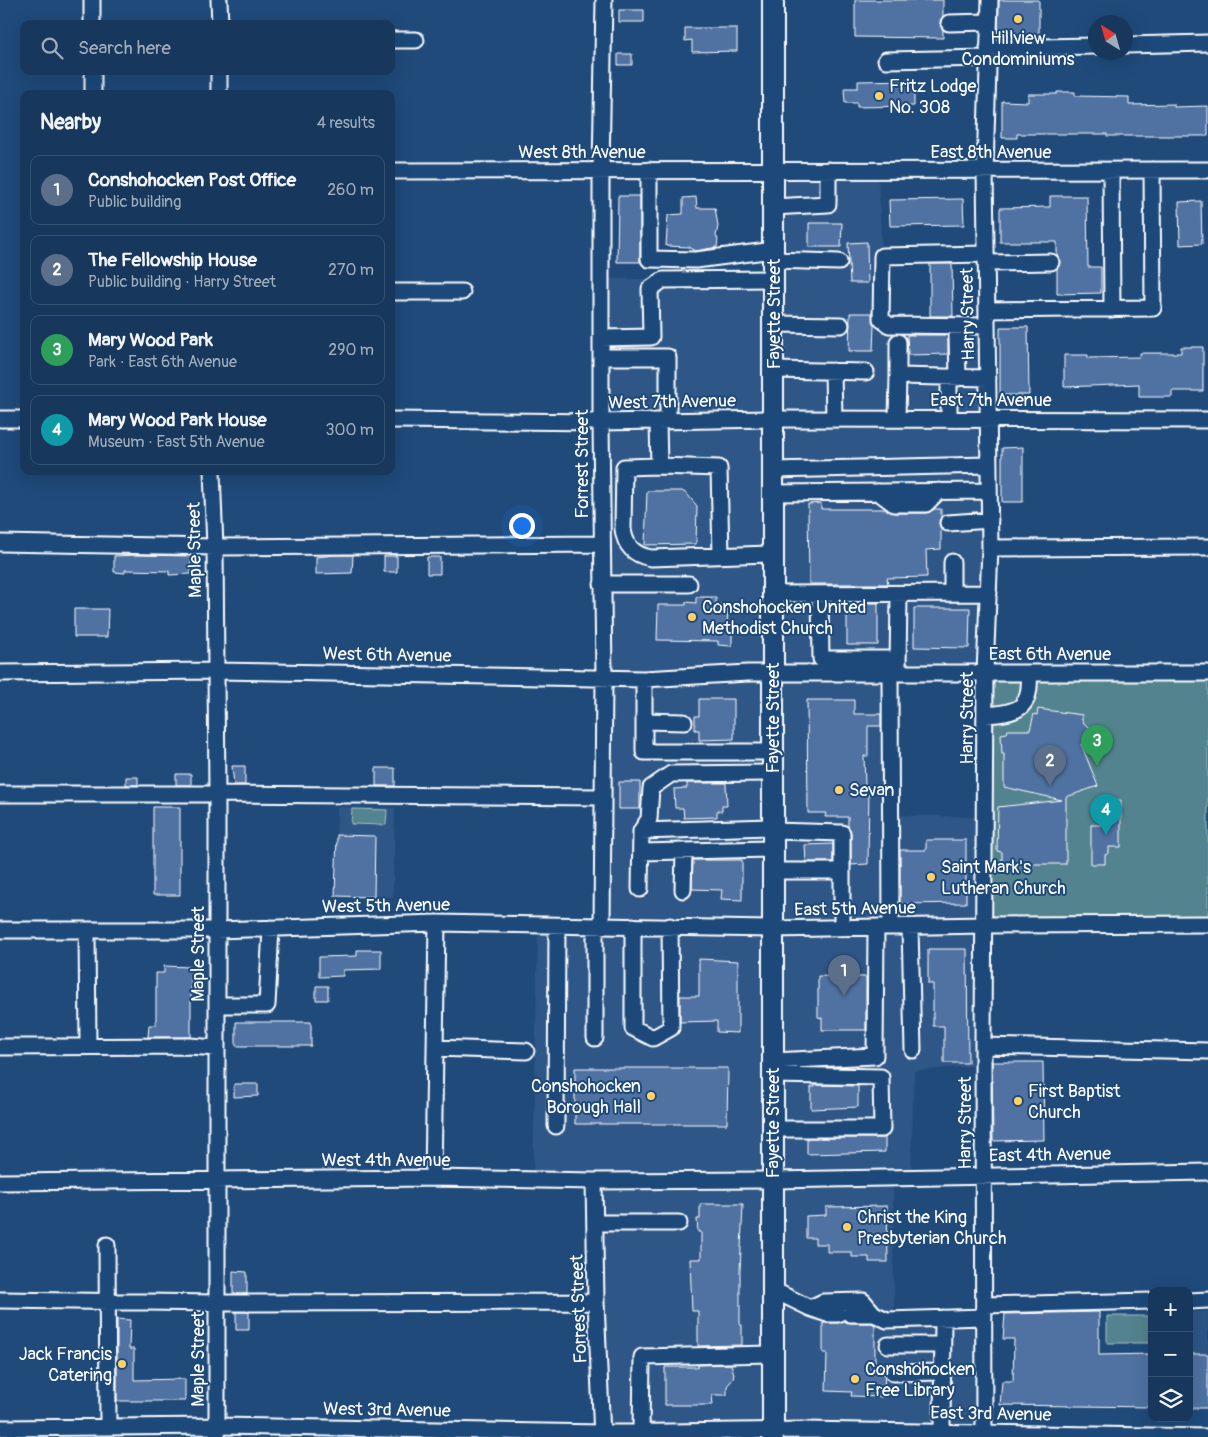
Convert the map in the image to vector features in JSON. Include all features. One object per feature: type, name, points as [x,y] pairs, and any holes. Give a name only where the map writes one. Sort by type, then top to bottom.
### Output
[{"type":"main road","name":"Fayette Street","points":[[773,0],[773,1433]]},
{"type":"street","points":[[92,0],[92,20]]},
{"type":"street","points":[[220,0],[220,20]]},
{"type":"street","name":"Forrest Street","points":[[595,1038],[603,797],[604,678],[601,338],[604,0]]},
{"type":"street","name":"Harry Street","points":[[984,1434],[983,1046],[985,673],[990,548],[985,170],[990,0]]},
{"type":"street","points":[[949,23],[989,22]]},
{"type":"street","points":[[395,40],[416,40]]},
{"type":"street","points":[[1133,45],[1208,43]]},
{"type":"street","points":[[886,60],[1088,47]]},
{"type":"street","points":[[93,75],[93,90]]},
{"type":"street","points":[[219,75],[219,90]]},
{"type":"street","points":[[649,170],[648,259],[774,263],[839,262]]},
{"type":"street","name":"West 8th Avenue","points":[[395,171],[773,170]]},
{"type":"street","name":"East 8th Avenue","points":[[773,170],[1208,170]]},
{"type":"street","points":[[773,206],[828,204],[828,170]]},
{"type":"street","points":[[1111,170],[1112,309]]},
{"type":"street","points":[[987,310],[1153,308],[1152,170]]},
{"type":"street","points":[[987,326],[889,325],[881,319],[882,256],[986,258],[1051,262]]},
{"type":"street","points":[[601,338],[651,337],[650,289],[663,280],[774,263]]},
{"type":"street","points":[[395,292],[462,292]]},
{"type":"street","points":[[774,324],[841,325]]},
{"type":"street","points":[[949,419],[957,336]]},
{"type":"street","points":[[897,419],[898,342]]},
{"type":"street","points":[[601,357],[668,357],[659,466]]},
{"type":"street","points":[[774,370],[866,372]]},
{"type":"street","points":[[833,371],[834,419]]},
{"type":"street","points":[[898,376],[988,378]]},
{"type":"street","points":[[0,419],[20,419]]},
{"type":"street","name":"West 7th Avenue","points":[[395,420],[601,422],[774,419]]},
{"type":"street","name":"East 7th Avenue","points":[[774,419],[1208,420]]},
{"type":"street","points":[[774,470],[989,465]]},
{"type":"street","points":[[954,466],[956,491]]},
{"type":"street","points":[[720,556],[719,468],[624,467],[624,538],[634,552],[651,558],[720,556],[772,554]]},
{"type":"street","name":"Maple Street","points":[[212,475],[215,547],[217,794],[217,1431]]},
{"type":"street","points":[[773,493],[990,491]]},
{"type":"street","points":[[948,523],[990,520]]},
{"type":"street","points":[[0,544],[215,547],[602,544]]},
{"type":"street","points":[[990,548],[1208,547]]},
{"type":"street","points":[[952,562],[952,593]]},
{"type":"street","points":[[602,584],[689,584]]},
{"type":"street","points":[[773,594],[988,593]]},
{"type":"street","points":[[820,594],[821,666]]},
{"type":"street","points":[[773,1068],[875,1056],[884,927],[899,594]]},
{"type":"street","name":"East 6th Avenue","points":[[773,673],[821,666],[985,673],[1208,673]]},
{"type":"street","name":"West 6th Avenue","points":[[0,673],[216,671],[644,679],[773,673]]},
{"type":"street","points":[[985,715],[1001,714],[1016,710],[1028,698],[1030,688],[1029,673]]},
{"type":"street","points":[[644,679],[644,752],[773,752]]},
{"type":"street","points":[[644,721],[684,722]]},
{"type":"street","points":[[640,889],[642,831],[649,819],[651,788],[671,774],[773,773]]},
{"type":"street","points":[[0,794],[603,797]]},
{"type":"street","points":[[642,831],[774,836],[842,833],[842,928]]},
{"type":"street","points":[[641,852],[684,851],[774,836]]},
{"type":"street","points":[[683,890],[684,851]]},
{"type":"street","points":[[774,871],[842,871]]},
{"type":"street","points":[[433,1178],[437,922]]},
{"type":"street","name":"West 5th Avenue","points":[[0,930],[216,930],[437,922],[598,927],[670,926],[773,930]]},
{"type":"street","name":"East 5th Avenue","points":[[773,930],[985,925],[1208,924]]},
{"type":"street","points":[[556,1126],[557,926]]},
{"type":"street","points":[[633,926],[633,1028],[653,1038],[671,1028],[670,926]]},
{"type":"street","points":[[910,927],[913,1050]]},
{"type":"street","points":[[217,1005],[267,1005],[271,928]]},
{"type":"street","points":[[87,930],[88,1046]]},
{"type":"street","points":[[0,1047],[190,1046],[216,1048]]},
{"type":"street","points":[[983,1046],[1208,1051]]},
{"type":"street","points":[[435,1048],[526,1051]]},
{"type":"street","points":[[773,1068],[881,1077],[882,1129],[773,1128]]},
{"type":"street","name":"East 4th Avenue","points":[[773,1180],[1208,1172]]},
{"type":"street","name":"West 4th Avenue","points":[[0,1182],[433,1178],[594,1181],[773,1180]]},
{"type":"street","name":"Forrest Street","points":[[594,1181],[596,1302],[602,1435]]},
{"type":"street","points":[[595,1223],[679,1224]]},
{"type":"street","points":[[107,1246],[108,1427]]},
{"type":"street","points":[[773,1290],[827,1314],[874,1314],[887,1320],[943,1318],[984,1311],[1148,1301]]},
{"type":"street","points":[[0,1300],[217,1303],[596,1302]]},
{"type":"street","points":[[1193,1301],[1208,1300]]},
{"type":"street","points":[[810,1308],[823,1302],[863,1301],[874,1314]]},
{"type":"street","points":[[932,1433],[942,1372],[943,1318]]},
{"type":"street","points":[[888,1345],[942,1345]]},
{"type":"street","points":[[641,1432],[642,1357],[773,1354]]},
{"type":"street","points":[[893,1373],[942,1372]]},
{"type":"street","name":"West 3rd Avenue","points":[[0,1428],[108,1427],[217,1431],[602,1435],[641,1432],[773,1433]]},
{"type":"street","name":"East 3rd Avenue","points":[[773,1433],[1208,1437]]},
{"type":"shaded area","points":[[773,170],[878,170],[882,256],[881,319],[987,326],[985,673],[898,673],[891,815],[985,817],[983,1065],[914,1071],[911,1177],[893,1178],[894,1314],[984,1312],[984,1437],[602,1437],[594,1181],[533,1180],[538,925],[602,927],[601,279],[773,279]]},
{"type":"shaded area","points":[[337,807],[395,808],[393,897],[335,896]]},
{"type":"shaded area","points":[[1193,1312],[1208,1312],[1208,1408],[1193,1408]]},
{"type":"green space","points":[[985,673],[1208,673],[1208,924],[985,925]]},
{"type":"green space","points":[[352,809],[387,810],[386,825],[351,824]]},
{"type":"green space","points":[[1107,1316],[1148,1316],[1148,1343],[1107,1343]]},
{"type":"building","points":[[855,0],[943,0],[943,16],[940,23],[943,30],[943,38],[855,37]]},
{"type":"building","name":"Hillview Condominiums","points":[[999,0],[1039,0],[1039,38],[998,37]]},
{"type":"building","points":[[619,10],[644,10],[644,22],[619,22]]},
{"type":"building","points":[[685,28],[737,28],[737,51],[692,52],[692,40],[685,41]]},
{"type":"building","points":[[618,54],[632,54],[632,65],[618,65]]},
{"type":"building","name":"Fritz Lodge No. 308","points":[[914,80],[914,106],[857,107],[857,103],[845,103],[844,88],[858,88],[858,81]]},
{"type":"building","points":[[1057,92],[1075,92],[1075,96],[1129,97],[1129,105],[1174,104],[1174,107],[1208,106],[1208,136],[1017,134],[1017,138],[1002,138],[1002,101],[1028,102],[1028,94],[1057,94]]},
{"type":"building","points":[[618,196],[640,196],[640,262],[617,262]]},
{"type":"building","points":[[1050,196],[1087,196],[1088,267],[1101,267],[1101,293],[1057,294],[1057,269],[1060,262],[1057,255],[1057,242],[1000,242],[1000,208],[1050,207]]},
{"type":"building","points":[[696,197],[697,208],[715,208],[718,226],[716,236],[718,239],[717,247],[696,251],[689,247],[666,246],[668,215],[683,214],[683,198]]},
{"type":"building","points":[[963,199],[964,225],[890,226],[889,200]]},
{"type":"building","points":[[1201,201],[1202,244],[1180,245],[1179,202]]},
{"type":"building","points":[[809,223],[842,223],[841,247],[809,247]]},
{"type":"building","points":[[867,242],[868,283],[850,283],[848,243]]},
{"type":"building","points":[[930,264],[952,264],[953,316],[930,316]]},
{"type":"building","points":[[850,313],[872,313],[874,325],[873,351],[849,351]]},
{"type":"building","points":[[1000,327],[1028,327],[1029,395],[1000,395]]},
{"type":"building","points":[[907,335],[948,335],[948,354],[908,355]]},
{"type":"building","points":[[1181,347],[1203,347],[1203,391],[1172,391],[1172,397],[1139,397],[1139,384],[1064,387],[1064,355],[1088,355],[1088,358],[1140,357],[1140,353],[1181,353]]},
{"type":"building","points":[[1023,447],[1023,502],[1002,502],[1002,448]]},
{"type":"building","points":[[647,491],[682,491],[687,494],[697,506],[696,544],[645,545]]},
{"type":"building","points":[[821,503],[821,509],[885,509],[894,513],[926,513],[934,509],[941,509],[939,523],[941,529],[941,549],[926,550],[927,577],[887,578],[888,584],[809,584],[808,504]]},
{"type":"building","points":[[353,555],[352,573],[316,574],[316,557]]},
{"type":"building","points":[[114,556],[191,556],[191,574],[169,575],[169,571],[125,570],[125,573],[114,572]]},
{"type":"building","points":[[384,556],[397,556],[397,572],[384,572]]},
{"type":"building","points":[[427,557],[440,557],[440,574],[427,574]]},
{"type":"building","name":"Conshohocken United Methodist Church","points":[[696,597],[716,597],[716,604],[728,605],[727,629],[732,629],[732,646],[718,645],[718,641],[657,640],[658,605],[686,605],[686,602],[696,603]]},
{"type":"building","points":[[847,603],[878,603],[878,645],[847,645]]},
{"type":"building","points":[[914,608],[970,608],[969,648],[914,647]]},
{"type":"building","points":[[74,609],[108,609],[107,637],[74,637]]},
{"type":"building","points":[[699,699],[734,699],[734,739],[699,740],[699,730],[695,730],[695,716],[699,716]]},
{"type":"building","points":[[807,700],[854,700],[854,714],[881,714],[881,726],[868,726],[868,756],[864,756],[865,785],[869,785],[868,864],[851,865],[851,833],[848,826],[848,817],[825,817],[826,813],[808,813]]},
{"type":"building","points":[[1038,709],[1082,715],[1082,721],[1088,727],[1093,728],[1090,745],[1081,744],[1098,786],[1066,797],[1066,864],[1002,864],[1002,852],[997,851],[998,807],[1062,800],[1004,787],[1004,754],[1002,754],[1001,734],[1007,733],[1008,730],[1030,730],[1034,714],[1037,715]]},
{"type":"building","points":[[232,766],[245,766],[245,785],[234,785]]},
{"type":"building","points":[[376,768],[395,768],[395,786],[376,786]]},
{"type":"building","points":[[176,774],[191,774],[191,785],[176,785]]},
{"type":"building","points":[[126,777],[138,777],[138,785],[126,785]]},
{"type":"building","points":[[619,782],[640,782],[640,809],[619,809]]},
{"type":"building","points":[[687,783],[726,783],[727,806],[722,806],[722,811],[717,811],[717,817],[684,818],[683,808],[675,808],[674,789],[687,788]]},
{"type":"building","points":[[1121,800],[1121,847],[1109,847],[1109,853],[1105,855],[1105,864],[1091,864],[1091,825],[1106,825],[1107,801]]},
{"type":"building","points":[[153,807],[180,807],[180,895],[153,895]]},
{"type":"building","points":[[337,835],[375,836],[374,897],[335,896]]},
{"type":"building","name":"Saint Mark's Lutheran Church","points":[[926,840],[966,840],[966,903],[900,904],[900,850],[926,850]]},
{"type":"building","points":[[833,844],[833,862],[806,862],[805,845]]},
{"type":"building","points":[[693,860],[742,860],[742,900],[721,899],[722,890],[692,889]]},
{"type":"building","points":[[928,949],[967,949],[968,1063],[944,1063],[944,1026],[933,1026],[933,984],[928,984]]},
{"type":"building","points":[[357,950],[381,950],[381,969],[343,970],[343,976],[319,977],[319,957],[357,956]]},
{"type":"building","points":[[699,959],[738,961],[738,1033],[717,1032],[717,1021],[680,1022],[680,996],[699,996]]},
{"type":"building","points":[[164,966],[191,967],[191,1037],[148,1037],[149,1025],[156,1025],[156,973],[164,973]]},
{"type":"building","points":[[818,976],[866,977],[866,1030],[822,1030],[822,1018],[818,1017]]},
{"type":"building","points":[[316,986],[328,986],[328,1000],[316,1000]]},
{"type":"building","points":[[236,1022],[311,1022],[311,1046],[236,1046]]},
{"type":"building","name":"First Baptist Church","points":[[992,1062],[1043,1062],[1044,1140],[993,1141]]},
{"type":"building","name":"Conshohocken Borough Hall","points":[[575,1068],[728,1068],[727,1124],[575,1124]]},
{"type":"building","points":[[234,1084],[258,1084],[258,1096],[234,1097]]},
{"type":"building","points":[[815,1085],[858,1086],[858,1107],[811,1109],[811,1087],[815,1087]]},
{"type":"building","points":[[807,1138],[885,1138],[885,1152],[807,1154]]},
{"type":"building","points":[[700,1204],[743,1204],[740,1271],[742,1345],[698,1346],[698,1311],[692,1311],[690,1259],[701,1259],[701,1232],[698,1232],[697,1219],[700,1219]]},
{"type":"building","name":"Christ the King Presbyterian Church","points":[[887,1206],[888,1262],[869,1262],[869,1257],[852,1257],[852,1252],[827,1252],[827,1244],[815,1244],[815,1238],[806,1238],[806,1216],[826,1215],[826,1207]]},
{"type":"building","points":[[233,1271],[247,1272],[247,1294],[233,1294]]},
{"type":"building","points":[[236,1312],[249,1312],[249,1330],[236,1330]]},
{"type":"building","points":[[1099,1312],[1099,1355],[1148,1354],[1148,1407],[1000,1405],[1002,1381],[1013,1381],[1014,1339],[1003,1339],[1005,1314]]},
{"type":"building","name":"Jack Francis Catering","points":[[117,1319],[130,1320],[129,1349],[134,1349],[134,1380],[185,1379],[185,1401],[117,1401]]},
{"type":"building","points":[[844,1321],[850,1323],[872,1323],[875,1325],[875,1366],[885,1367],[884,1397],[851,1396],[852,1392],[826,1391],[827,1353],[823,1353],[823,1323]]},
{"type":"building","points":[[1193,1354],[1208,1354],[1208,1408],[1193,1408]]},
{"type":"building","points":[[731,1364],[734,1374],[733,1379],[727,1386],[727,1395],[712,1395],[713,1405],[665,1405],[665,1367]]},
{"type":"place","name":"Hillview Condominiums","points":[[1018,19]]},
{"type":"place","name":"Fritz Lodge No. 308","points":[[879,96]]},
{"type":"place","name":"Conshohocken United Methodist Church","points":[[692,617]]},
{"type":"place","name":"Mary Wood Park","points":[[1097,766]]},
{"type":"place","name":"The Fellowship House","points":[[1050,786]]},
{"type":"place","name":"Sevan","points":[[839,790]]},
{"type":"place","name":"Mary Wood Park House","points":[[1106,835]]},
{"type":"place","name":"Saint Mark's Lutheran Church","points":[[931,877]]},
{"type":"place","name":"Conshohocken Post Office","points":[[844,996]]},
{"type":"place","name":"Conshohocken Borough Hall","points":[[651,1096]]},
{"type":"place","name":"First Baptist Church","points":[[1018,1101]]},
{"type":"place","name":"Christ the King Presbyterian Church","points":[[847,1227]]},
{"type":"place","name":"Jack Francis Catering","points":[[122,1364]]},
{"type":"place","name":"Conshohocken Free Library","points":[[855,1379]]}]
